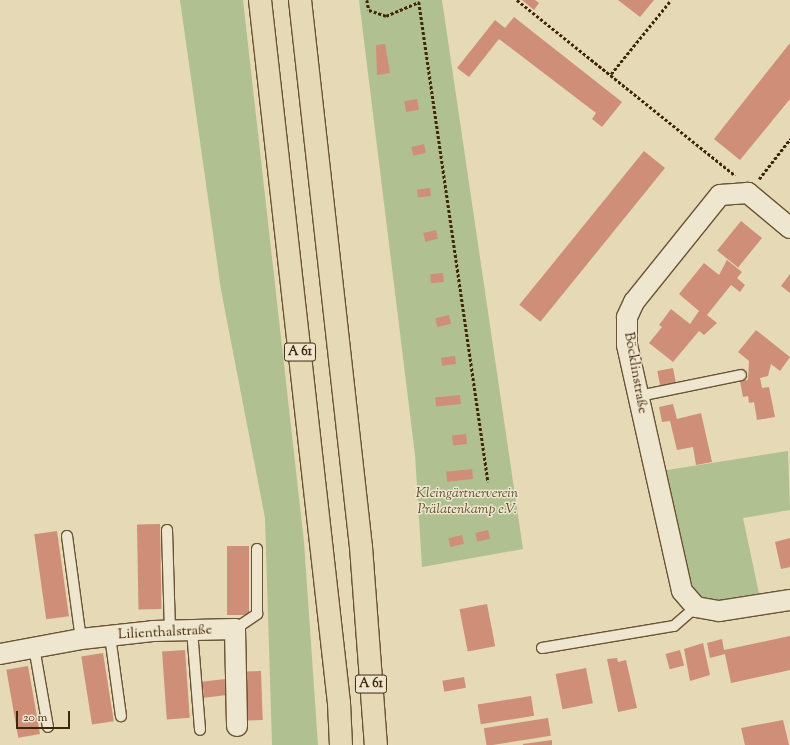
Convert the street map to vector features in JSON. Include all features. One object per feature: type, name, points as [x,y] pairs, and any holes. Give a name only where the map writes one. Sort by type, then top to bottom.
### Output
[{"type":"highway","name":"A 61","points":[[260,0],[341,745]]},
{"type":"highway","name":"A 61","points":[[300,0],[361,547],[376,745]]},
{"type":"street","points":[[750,191],[790,228]]},
{"type":"street","name":"Böcklinstraße","points":[[696,607],[682,591],[627,345],[627,317],[634,302],[720,194],[750,191]]},
{"type":"street","points":[[696,607],[719,611],[790,600]]},
{"type":"street","points":[[235,629],[237,726]]},
{"type":"street","name":"Lilienthalstraße","points":[[0,654],[81,639],[170,630],[235,629]]},
{"type":"lane","points":[[638,396],[741,375]]},
{"type":"lane","points":[[167,530],[170,630]]},
{"type":"lane","points":[[67,536],[81,639]]},
{"type":"lane","points":[[235,629],[257,614],[257,549]]},
{"type":"lane","points":[[542,648],[674,626],[696,607]]},
{"type":"lane","points":[[192,630],[200,730]]},
{"type":"lane","points":[[110,636],[121,716]]},
{"type":"lane","points":[[34,647],[48,727]]},
{"type":"path","points":[[368,0],[369,10],[386,16],[419,2],[488,482]]},
{"type":"path","points":[[517,0],[611,74],[750,191],[790,139]]},
{"type":"path","points":[[611,74],[670,0]]},
{"type":"green space","points":[[180,0],[243,0],[304,542],[318,745],[272,745],[265,518],[221,290]]},
{"type":"green space","name":"Kleingärtnerverein Prälatenkamp e.V.","points":[[359,0],[442,0],[523,549],[422,567],[415,455]]},
{"type":"green space","points":[[788,451],[790,510],[743,518],[760,598],[717,605],[690,593],[661,471]]},
{"type":"building","points":[[522,0],[535,0],[539,3],[534,10]]},
{"type":"building","points":[[618,0],[654,0],[640,17]]},
{"type":"building","points":[[514,17],[622,102],[602,127],[592,119],[596,113],[499,39],[469,77],[457,68],[495,20],[505,28]]},
{"type":"building","points":[[790,43],[790,99],[740,160],[714,139]]},
{"type":"building","points":[[385,44],[390,73],[377,75],[376,45]]},
{"type":"building","points":[[417,99],[419,110],[406,112],[404,101]]},
{"type":"building","points":[[424,144],[426,153],[413,156],[411,147]]},
{"type":"building","points":[[644,151],[665,168],[540,322],[519,305]]},
{"type":"building","points":[[430,188],[431,196],[418,198],[417,190]]},
{"type":"building","points":[[741,221],[762,238],[738,268],[717,251]]},
{"type":"building","points":[[436,230],[438,239],[425,242],[423,233]]},
{"type":"building","points":[[727,260],[742,272],[737,278],[745,285],[740,292],[731,285],[707,315],[717,323],[704,335],[699,331],[673,362],[649,343],[662,327],[659,325],[671,309],[690,324],[699,311],[679,294],[704,263],[719,275]]},
{"type":"building","points":[[443,273],[444,282],[431,283],[430,274]]},
{"type":"building","points":[[790,274],[790,293],[781,286]]},
{"type":"building","points":[[449,315],[451,324],[437,327],[435,318]]},
{"type":"building","points":[[756,330],[790,357],[780,371],[771,364],[768,376],[760,378],[762,388],[769,387],[775,417],[757,420],[754,402],[749,403],[748,396],[743,397],[740,381],[748,380],[749,361],[738,352]]},
{"type":"building","points":[[455,356],[456,364],[442,366],[441,358]]},
{"type":"building","points":[[673,368],[676,384],[660,387],[657,371]]},
{"type":"building","points":[[460,395],[461,404],[436,407],[435,398]]},
{"type":"building","points":[[673,404],[677,419],[701,413],[712,462],[696,465],[693,447],[677,450],[670,421],[662,422],[659,407]]},
{"type":"building","points":[[466,434],[467,444],[453,445],[452,435]]},
{"type":"building","points":[[472,469],[473,479],[447,482],[446,472]]},
{"type":"building","points":[[137,524],[160,524],[161,609],[138,609]]},
{"type":"building","points":[[488,530],[490,539],[477,542],[475,533]]},
{"type":"building","points":[[57,531],[69,616],[46,619],[34,534]]},
{"type":"building","points":[[462,535],[464,544],[450,547],[448,538]]},
{"type":"building","points":[[790,538],[790,567],[781,569],[775,542]]},
{"type":"building","points":[[227,546],[249,546],[249,615],[227,615]]},
{"type":"building","points":[[487,604],[495,646],[468,652],[460,609]]},
{"type":"building","points":[[790,636],[790,670],[731,683],[725,654],[710,658],[707,643],[722,639],[724,650]]},
{"type":"building","points":[[703,643],[710,675],[690,681],[684,649]]},
{"type":"building","points":[[185,650],[190,718],[167,719],[162,652]]},
{"type":"building","points":[[680,650],[684,665],[670,669],[666,654]]},
{"type":"building","points":[[103,653],[114,721],[92,725],[81,656]]},
{"type":"building","points":[[617,658],[618,662],[626,660],[637,708],[618,712],[607,659]]},
{"type":"building","points":[[28,666],[40,734],[18,738],[6,670]]},
{"type":"building","points":[[586,668],[593,703],[562,709],[556,674]]},
{"type":"building","points":[[261,671],[263,720],[246,721],[244,672]]},
{"type":"building","points":[[464,677],[466,688],[444,692],[442,681]]},
{"type":"building","points":[[225,679],[227,695],[204,698],[202,682]]},
{"type":"building","points":[[531,696],[534,716],[481,724],[478,704]]},
{"type":"building","points":[[548,718],[551,736],[486,745],[484,728]]},
{"type":"building","points":[[783,720],[789,745],[745,745],[741,728]]},
{"type":"building","points":[[552,740],[552,745],[523,745],[523,744]]}]
